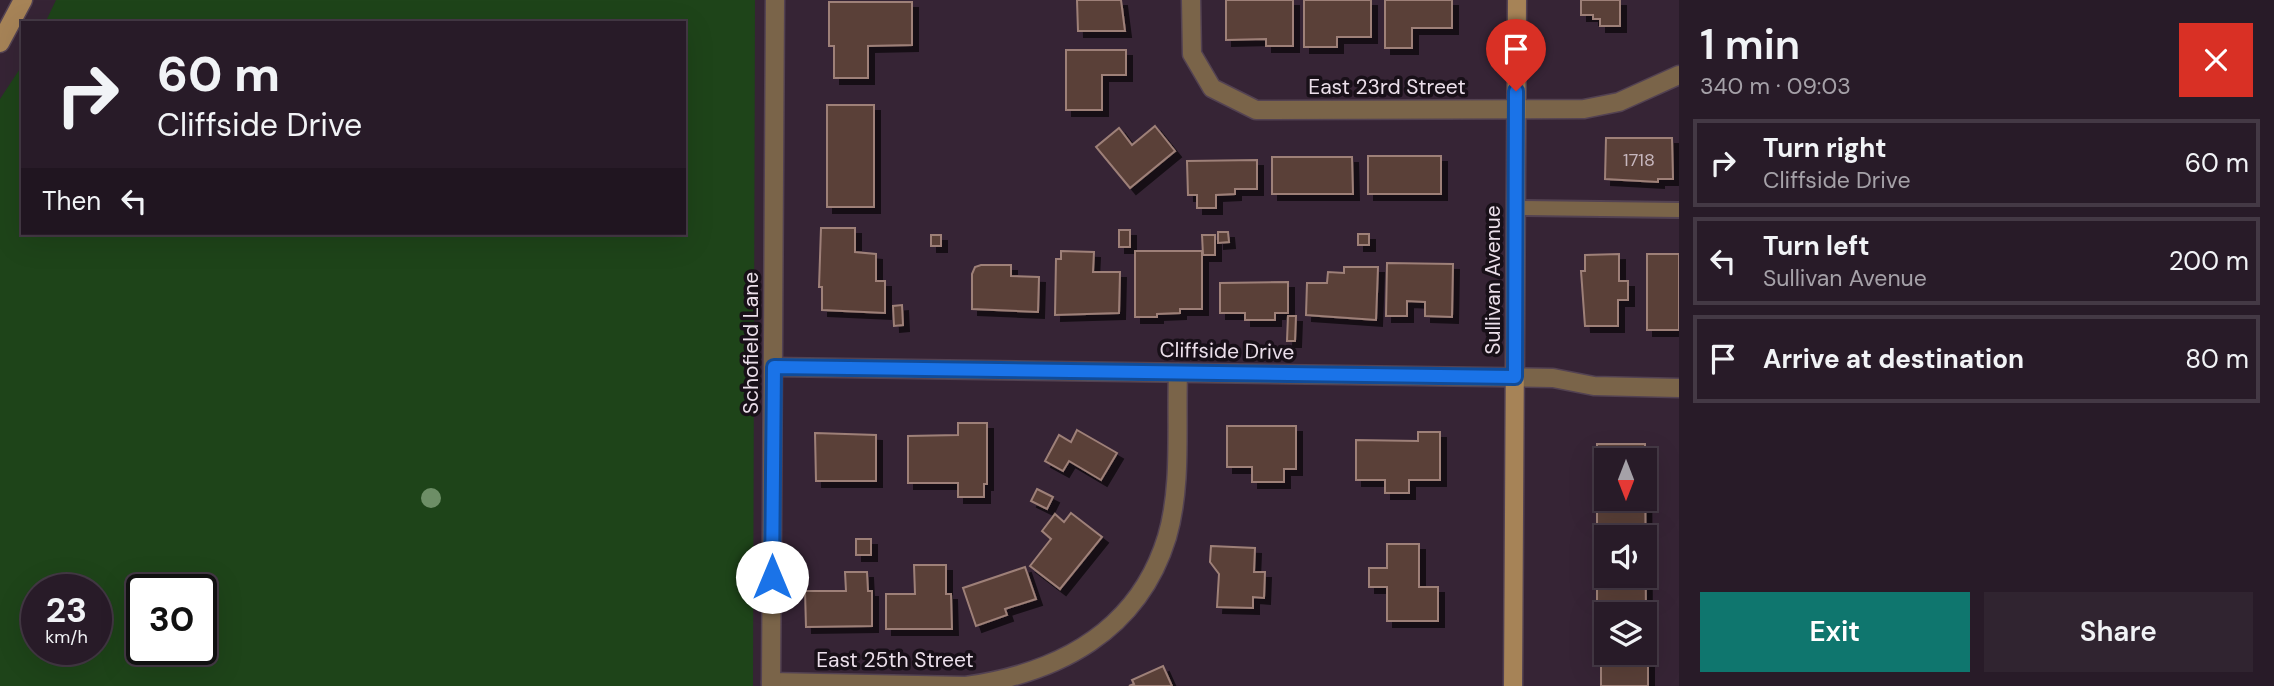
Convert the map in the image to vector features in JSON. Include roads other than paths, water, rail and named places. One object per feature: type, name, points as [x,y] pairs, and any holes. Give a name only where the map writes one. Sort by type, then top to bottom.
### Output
[{"type":"main road","points":[[0,43],[23,0]]},
{"type":"main road","name":"Sullivan Avenue","points":[[1513,686],[1517,0]]},
{"type":"street","name":"Schofield Lane","points":[[771,684],[775,0]]},
{"type":"street","name":"East 23rd Street","points":[[1191,0],[1192,54],[1212,88],[1256,110],[1584,109],[1619,102],[1679,75]]},
{"type":"street","name":"Cliffside Drive","points":[[774,367],[1515,377],[1553,378],[1619,387],[1679,388]]},
{"type":"street","name":"East 25th Street","points":[[771,684],[966,686],[993,682],[1044,669],[1072,655],[1102,634],[1141,591],[1167,538],[1175,480],[1178,373]]},
{"type":"lane","points":[[1516,208],[1679,210]]}]
